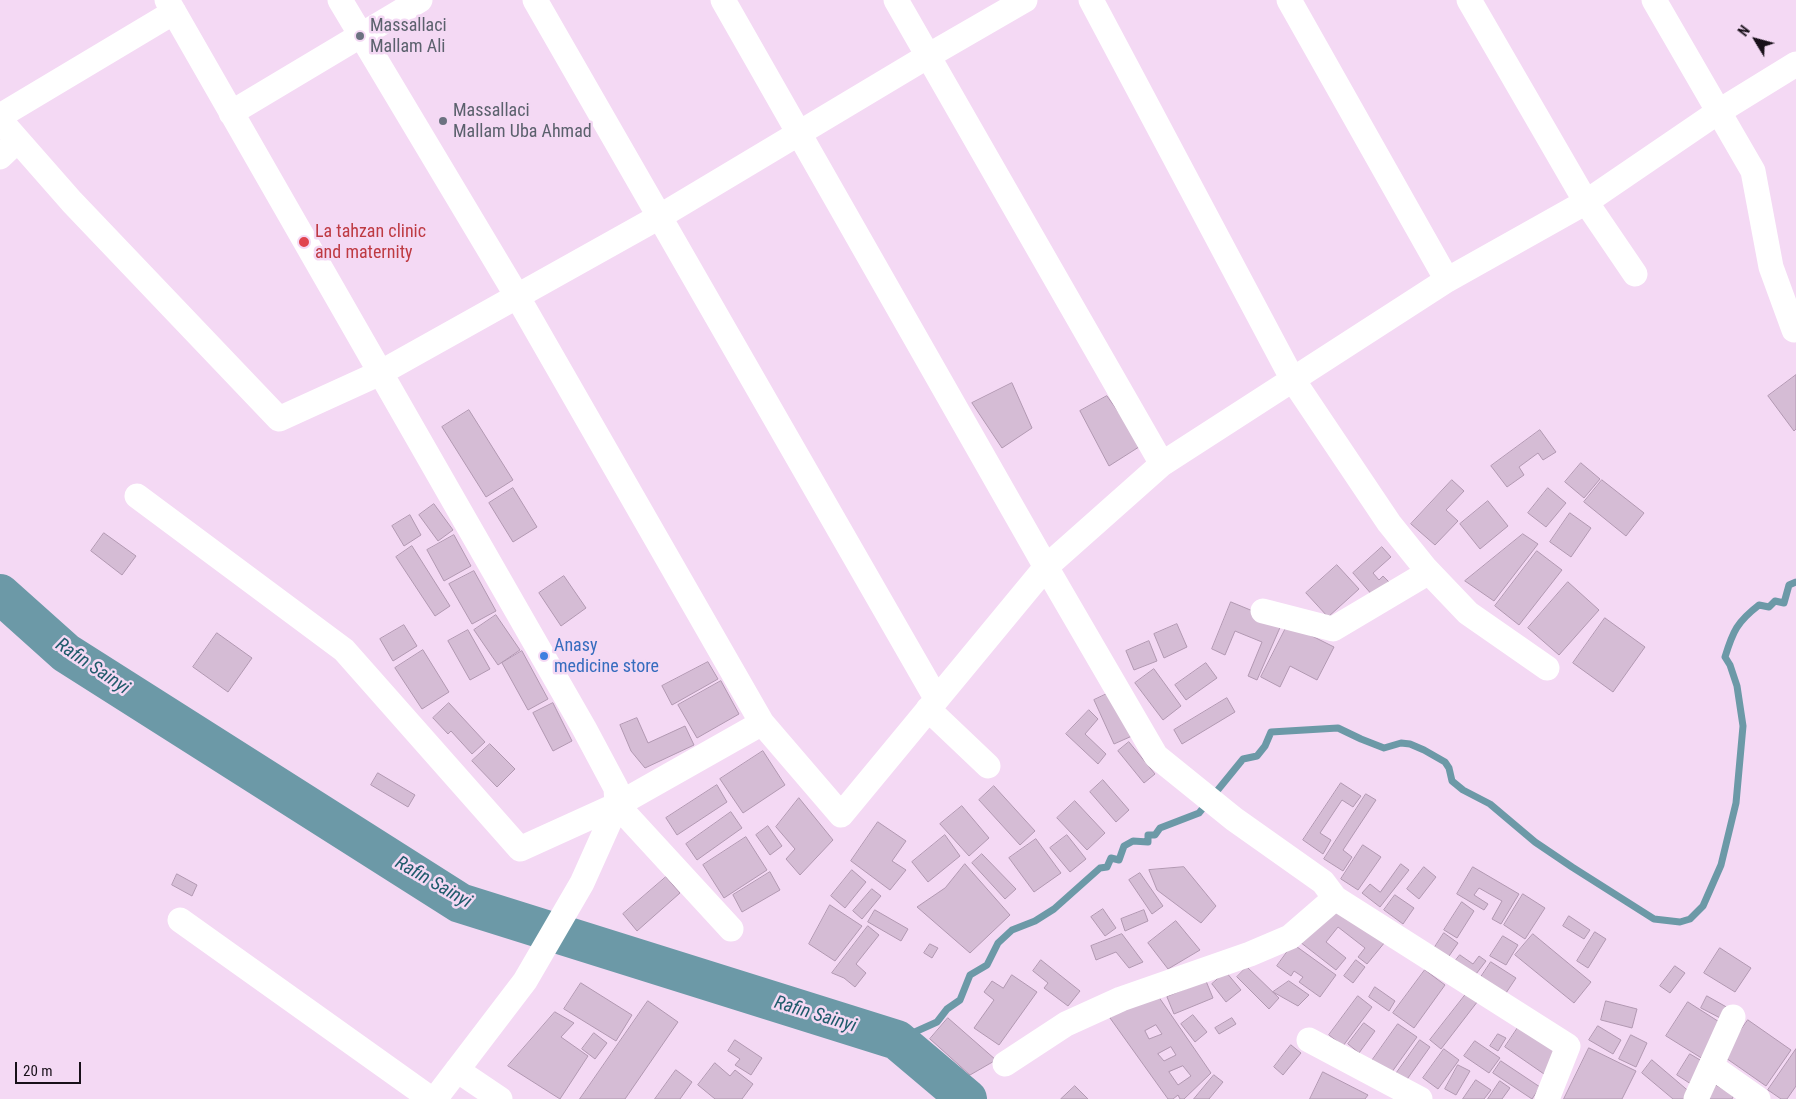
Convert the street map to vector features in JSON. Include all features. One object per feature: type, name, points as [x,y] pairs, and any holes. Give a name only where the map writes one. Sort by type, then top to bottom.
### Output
[{"type":"street","points":[[340,0],[517,296],[762,723],[841,815],[1046,567],[1162,464],[1447,280],[1586,202],[1718,112],[1796,64]]},
{"type":"street","points":[[231,112],[420,0]]},
{"type":"street","points":[[535,0],[932,704],[988,766]]},
{"type":"street","points":[[723,0],[1046,567],[1156,756],[1234,819],[1323,882],[1336,898],[1568,1046],[1547,1099]]},
{"type":"street","points":[[896,0],[1162,464]]},
{"type":"street","points":[[0,120],[9,149],[72,202],[279,419],[380,373],[659,217],[1025,0]]},
{"type":"street","points":[[1091,0],[1293,380],[1389,524],[1429,572],[1468,612],[1547,668]]},
{"type":"street","points":[[1289,0],[1447,280]]},
{"type":"street","points":[[1468,0],[1586,202],[1635,274]]},
{"type":"street","points":[[1654,0],[1753,171],[1771,268],[1794,330]]},
{"type":"street","points":[[0,116],[171,6],[584,728],[616,788],[617,805],[582,883],[525,981],[436,1099]]},
{"type":"street","points":[[137,496],[344,650],[520,849],[617,805],[762,723]]},
{"type":"street","points":[[1263,611],[1333,629],[1429,572]]},
{"type":"street","points":[[617,805],[730,929]]},
{"type":"street","points":[[1005,1064],[1066,1024],[1122,998],[1250,954],[1290,937],[1336,898]]},
{"type":"street","points":[[180,920],[430,1099]]},
{"type":"street","points":[[1696,1099],[1733,1017]]},
{"type":"street","points":[[1309,1040],[1420,1099]]},
{"type":"street","points":[[1711,1066],[1758,1099]]},
{"type":"street","points":[[457,1070],[500,1099]]},
{"type":"building","points":[[1796,375],[1796,429],[1794,431],[1768,396]]},
{"type":"building","points":[[1012,383],[1032,428],[1002,448],[972,403]]},
{"type":"building","points":[[1107,396],[1142,445],[1109,466],[1080,411]]},
{"type":"building","points":[[469,410],[513,480],[486,497],[442,427]]},
{"type":"building","points":[[1540,430],[1556,452],[1543,460],[1538,453],[1519,467],[1524,475],[1507,487],[1491,466]]},
{"type":"building","points":[[1581,463],[1600,479],[1584,498],[1565,482]]},
{"type":"building","points":[[1452,480],[1464,491],[1446,510],[1458,521],[1435,545],[1411,524]]},
{"type":"building","points":[[1602,480],[1644,513],[1626,536],[1584,502]]},
{"type":"building","points":[[513,488],[537,527],[513,542],[489,503]]},
{"type":"building","points":[[1548,488],[1566,503],[1546,527],[1528,513]]},
{"type":"building","points":[[1488,501],[1508,526],[1480,549],[1460,524]]},
{"type":"building","points":[[434,504],[453,530],[438,541],[419,515]]},
{"type":"building","points":[[1570,513],[1591,528],[1571,557],[1550,542]]},
{"type":"building","points":[[410,515],[421,535],[404,546],[392,526]]},
{"type":"building","points":[[104,533],[136,556],[122,575],[91,551]]},
{"type":"building","points":[[1523,534],[1538,544],[1494,601],[1465,581]]},
{"type":"building","points":[[454,535],[471,566],[444,581],[427,550]]},
{"type":"building","points":[[412,546],[450,606],[435,616],[396,557]]},
{"type":"building","points":[[1382,547],[1391,557],[1373,573],[1379,580],[1383,576],[1389,582],[1373,596],[1353,573]]},
{"type":"building","points":[[1537,551],[1562,570],[1519,625],[1495,606]]},
{"type":"building","points":[[1337,565],[1359,589],[1328,617],[1306,593]]},
{"type":"building","points":[[474,571],[496,611],[472,624],[449,584]]},
{"type":"building","points":[[564,576],[586,608],[561,626],[539,593]]},
{"type":"building","points":[[1568,582],[1599,610],[1559,655],[1528,628]]},
{"type":"building","points":[[1231,602],[1282,623],[1257,680],[1248,676],[1262,642],[1235,631],[1225,655],[1212,649]]},
{"type":"building","points":[[496,615],[520,650],[498,665],[474,630]]},
{"type":"building","points":[[1605,618],[1645,647],[1613,692],[1573,663]]},
{"type":"building","points":[[1177,624],[1187,647],[1164,658],[1154,634]]},
{"type":"building","points":[[1288,624],[1334,647],[1317,680],[1290,666],[1280,687],[1261,677]]},
{"type":"building","points":[[404,625],[417,646],[393,661],[380,639]]},
{"type":"building","points":[[468,630],[490,669],[470,680],[448,641]]},
{"type":"building","points":[[217,633],[252,658],[228,692],[193,667]]},
{"type":"building","points":[[1149,641],[1157,661],[1134,670],[1126,651]]},
{"type":"building","points":[[423,650],[449,692],[422,709],[395,668]]},
{"type":"building","points":[[522,651],[548,699],[528,710],[502,663]]},
{"type":"building","points":[[708,662],[718,679],[672,705],[662,686]]},
{"type":"building","points":[[1206,663],[1217,678],[1186,700],[1175,685]]},
{"type":"building","points":[[1154,669],[1181,706],[1163,720],[1135,683]]},
{"type":"building","points":[[721,681],[739,714],[697,738],[678,705]]},
{"type":"building","points":[[1111,692],[1132,736],[1114,744],[1094,700]]},
{"type":"building","points":[[1227,698],[1235,712],[1182,744],[1174,730]]},
{"type":"building","points":[[449,703],[485,742],[472,754],[451,731],[448,734],[433,718]]},
{"type":"building","points":[[553,703],[572,741],[553,751],[533,713]]},
{"type":"building","points":[[1089,710],[1098,719],[1085,734],[1106,754],[1098,764],[1066,734]]},
{"type":"building","points":[[637,718],[648,743],[685,726],[694,745],[645,768],[631,751],[620,725]]},
{"type":"building","points":[[1129,742],[1155,774],[1144,783],[1118,751]]},
{"type":"building","points":[[490,744],[515,769],[497,787],[472,761]]},
{"type":"building","points":[[763,751],[785,785],[743,813],[720,779]]},
{"type":"building","points":[[378,773],[415,795],[408,807],[371,785]]},
{"type":"building","points":[[1103,780],[1129,810],[1116,822],[1090,792]]},
{"type":"building","points":[[1341,783],[1361,796],[1353,807],[1342,800],[1320,833],[1331,840],[1323,854],[1303,840]]},
{"type":"building","points":[[717,785],[727,802],[677,835],[666,818]]},
{"type":"building","points":[[994,786],[1035,831],[1020,845],[979,800]]},
{"type":"building","points":[[1366,794],[1376,800],[1343,850],[1352,857],[1343,871],[1324,859]]},
{"type":"building","points":[[799,798],[833,840],[800,875],[786,859],[795,849],[776,827]]},
{"type":"building","points":[[1075,801],[1105,833],[1087,850],[1057,818]]},
{"type":"building","points":[[962,806],[989,838],[969,856],[940,824]]},
{"type":"building","points":[[731,812],[742,828],[697,860],[686,844]]},
{"type":"building","points":[[878,822],[906,841],[892,861],[906,870],[890,890],[851,861]]},
{"type":"building","points":[[768,826],[782,846],[770,855],[756,835]]},
{"type":"building","points":[[945,835],[960,856],[928,882],[912,862]]},
{"type":"building","points":[[1067,835],[1086,859],[1070,872],[1050,848]]},
{"type":"building","points":[[746,837],[767,870],[724,898],[703,865]]},
{"type":"building","points":[[1036,839],[1061,873],[1034,892],[1009,858]]},
{"type":"building","points":[[1363,845],[1381,857],[1358,890],[1341,879]]},
{"type":"building","points":[[982,854],[1016,889],[1005,899],[972,863]]},
{"type":"building","points":[[965,864],[1010,915],[970,953],[917,907],[945,888]]},
{"type":"building","points":[[1401,864],[1409,870],[1380,907],[1362,893],[1370,884],[1380,892]]},
{"type":"building","points":[[1184,867],[1216,906],[1201,923],[1157,890],[1149,870]]},
{"type":"building","points":[[1424,867],[1436,877],[1419,899],[1407,889]]},
{"type":"building","points":[[1473,867],[1519,894],[1501,924],[1492,919],[1502,901],[1479,888],[1474,895],[1488,904],[1484,910],[1457,894]]},
{"type":"building","points":[[852,870],[866,882],[845,908],[831,896]]},
{"type":"building","points":[[770,872],[780,890],[742,912],[733,895]]},
{"type":"building","points":[[1140,873],[1163,906],[1152,914],[1129,880]]},
{"type":"building","points":[[177,874],[197,885],[192,896],[172,885]]},
{"type":"building","points":[[666,877],[680,893],[637,931],[623,914]]},
{"type":"building","points":[[872,889],[881,896],[862,919],[853,911]]},
{"type":"building","points":[[1523,894],[1545,908],[1525,939],[1504,925]]},
{"type":"building","points":[[1395,895],[1414,908],[1403,924],[1384,910]]},
{"type":"building","points":[[1337,902],[1385,942],[1367,964],[1358,957],[1365,948],[1338,927],[1326,942],[1346,958],[1336,970],[1300,942]]},
{"type":"building","points":[[1462,902],[1474,911],[1457,938],[1444,930]]},
{"type":"building","points":[[830,905],[862,926],[835,961],[809,944]]},
{"type":"building","points":[[1103,909],[1116,928],[1105,936],[1091,917]]},
{"type":"building","points":[[875,910],[908,929],[901,941],[868,922]]},
{"type":"building","points":[[1144,910],[1148,921],[1125,931],[1121,919]]},
{"type":"building","points":[[1569,916],[1590,930],[1584,939],[1563,926]]},
{"type":"building","points":[[1176,921],[1200,950],[1168,969],[1148,943]]},
{"type":"building","points":[[868,926],[879,935],[856,964],[866,973],[855,987],[844,978],[832,973]]},
{"type":"building","points":[[1595,932],[1606,939],[1588,968],[1577,961]]},
{"type":"building","points":[[1444,933],[1458,943],[1447,959],[1433,950]]},
{"type":"building","points":[[1122,934],[1143,962],[1129,968],[1116,952],[1096,960],[1091,946]]},
{"type":"building","points":[[1533,934],[1591,982],[1574,1003],[1515,955]]},
{"type":"building","points":[[1503,936],[1518,945],[1506,965],[1490,956]]},
{"type":"building","points":[[930,944],[938,948],[932,958],[924,953]]},
{"type":"building","points":[[1293,944],[1336,975],[1320,997],[1299,982],[1303,977],[1294,971],[1291,976],[1277,966]]},
{"type":"building","points":[[1720,948],[1751,968],[1735,992],[1704,973]]},
{"type":"building","points":[[1460,955],[1473,964],[1479,956],[1486,961],[1473,978],[1453,964]]},
{"type":"building","points":[[1041,960],[1080,991],[1068,1006],[1044,988],[1048,983],[1033,971]]},
{"type":"building","points":[[1356,960],[1365,967],[1353,983],[1344,976]]},
{"type":"building","points":[[1491,962],[1516,978],[1504,996],[1479,980]]},
{"type":"building","points":[[1675,966],[1685,973],[1670,993],[1660,986]]},
{"type":"building","points":[[1247,967],[1279,998],[1269,1009],[1237,977]]},
{"type":"building","points":[[1425,970],[1445,985],[1414,1028],[1393,1013]]},
{"type":"building","points":[[1226,972],[1241,990],[1226,1002],[1212,984]]},
{"type":"building","points":[[1012,975],[1037,992],[999,1045],[974,1028],[994,1000],[984,992],[992,981],[1003,988]]},
{"type":"building","points":[[1206,981],[1213,998],[1174,1014],[1167,997]]},
{"type":"building","points":[[1289,981],[1309,995],[1298,1006],[1273,992]]},
{"type":"building","points":[[581,983],[632,1015],[616,1041],[564,1009]]},
{"type":"building","points":[[1375,987],[1395,1001],[1389,1011],[1369,997]]},
{"type":"building","points":[[1470,989],[1481,997],[1441,1049],[1430,1040]]},
{"type":"building","points":[[1154,990],[1211,1073],[1184,1099],[1180,1099],[1178,1095],[1173,1099],[1168,1099],[1110,1018]],"holes":[[[1156,1025],[1162,1034],[1149,1039],[1145,1031]],[[1171,1047],[1176,1055],[1164,1061],[1158,1054]],[[1183,1066],[1191,1076],[1178,1085],[1169,1072]]]},
{"type":"building","points":[[1358,996],[1372,1007],[1343,1046],[1329,1035]]},
{"type":"building","points":[[1707,996],[1730,1009],[1724,1020],[1701,1008]]},
{"type":"building","points":[[648,1001],[678,1022],[625,1099],[580,1099]]},
{"type":"building","points":[[1606,1001],[1637,1009],[1632,1028],[1601,1020]]},
{"type":"building","points":[[1688,1002],[1724,1025],[1703,1059],[1666,1036]]},
{"type":"building","points":[[555,1012],[574,1023],[561,1037],[588,1056],[560,1099],[508,1066]]},
{"type":"building","points":[[1193,1015],[1207,1032],[1195,1042],[1181,1024]]},
{"type":"building","points":[[948,1018],[996,1060],[970,1075],[930,1039]]},
{"type":"building","points":[[1232,1018],[1236,1024],[1219,1034],[1215,1028]]},
{"type":"building","points":[[1748,1020],[1791,1050],[1766,1086],[1723,1056]]},
{"type":"building","points":[[1364,1023],[1375,1031],[1359,1053],[1348,1044]]},
{"type":"building","points":[[1398,1024],[1417,1037],[1389,1076],[1371,1062]]},
{"type":"building","points":[[1519,1026],[1558,1053],[1544,1074],[1505,1047]]},
{"type":"building","points":[[1598,1026],[1621,1040],[1613,1054],[1589,1040]]},
{"type":"building","points":[[594,1033],[607,1043],[595,1059],[582,1049]]},
{"type":"building","points":[[1498,1034],[1506,1038],[1498,1051],[1490,1046]]},
{"type":"building","points":[[1631,1035],[1647,1043],[1636,1067],[1619,1059]]},
{"type":"building","points":[[735,1040],[762,1058],[751,1075],[735,1065],[740,1059],[728,1051]]},
{"type":"building","points":[[1420,1040],[1430,1047],[1403,1085],[1393,1078]]},
{"type":"building","points":[[1475,1041],[1500,1058],[1489,1073],[1464,1056]]},
{"type":"building","points":[[1291,1045],[1301,1053],[1283,1075],[1274,1067]]},
{"type":"building","points":[[1589,1048],[1636,1071],[1622,1099],[1564,1099]]},
{"type":"building","points":[[1444,1049],[1459,1060],[1438,1089],[1423,1078]]},
{"type":"building","points":[[1796,1049],[1796,1086],[1787,1099],[1781,1099],[1768,1090]]},
{"type":"building","points":[[1690,1054],[1707,1064],[1694,1086],[1677,1075]]},
{"type":"building","points":[[1652,1060],[1692,1094],[1688,1099],[1673,1099],[1642,1073]]},
{"type":"building","points":[[1501,1061],[1540,1087],[1532,1099],[1493,1073]]},
{"type":"building","points":[[715,1063],[730,1076],[735,1070],[753,1084],[742,1099],[715,1099],[698,1085]]},
{"type":"building","points":[[1458,1065],[1470,1071],[1456,1095],[1445,1089]]},
{"type":"building","points":[[676,1070],[692,1082],[680,1099],[655,1099]]},
{"type":"building","points":[[1323,1072],[1368,1095],[1365,1099],[1310,1099]]},
{"type":"building","points":[[1214,1075],[1223,1082],[1209,1099],[1194,1099]]},
{"type":"building","points":[[1476,1080],[1491,1090],[1484,1099],[1463,1099]]},
{"type":"building","points":[[1500,1081],[1510,1088],[1502,1099],[1488,1099]]},
{"type":"building","points":[[1712,1083],[1734,1095],[1732,1099],[1703,1099]]},
{"type":"building","points":[[1075,1086],[1088,1099],[1061,1099]]},
{"type":"waterway","points":[[897,1040],[937,1022],[947,1009],[960,1000],[970,975],[987,965],[998,943],[1012,930],[1035,921],[1054,909],[1100,868],[1107,867],[1111,858],[1119,860],[1124,846],[1133,841],[1148,842],[1148,835],[1155,835],[1160,828],[1199,813],[1243,759],[1257,756],[1265,746],[1271,732],[1338,728],[1384,748],[1401,743],[1410,744],[1424,750],[1445,762],[1449,768],[1452,781],[1463,790],[1490,804],[1535,842],[1572,867],[1654,919],[1680,922],[1690,919],[1703,906],[1721,865],[1736,803],[1743,726],[1737,686],[1730,665],[1725,657],[1733,634],[1741,622],[1759,605],[1769,607],[1775,601],[1784,603],[1789,585],[1796,582]]},
{"type":"waterway","name":"Rafin Sainyi","points":[[0,594],[66,653],[460,903],[897,1040],[967,1099]]},
{"type":"place","name":"Massallaci Mallam Ali","points":[[360,36]]},
{"type":"place","name":"Massallaci Mallam Uba Ahmad","points":[[443,121]]},
{"type":"place","name":"La tahzan clinic and maternity","points":[[304,242]]},
{"type":"place","name":"Anasy medicine store","points":[[544,656]]}]
